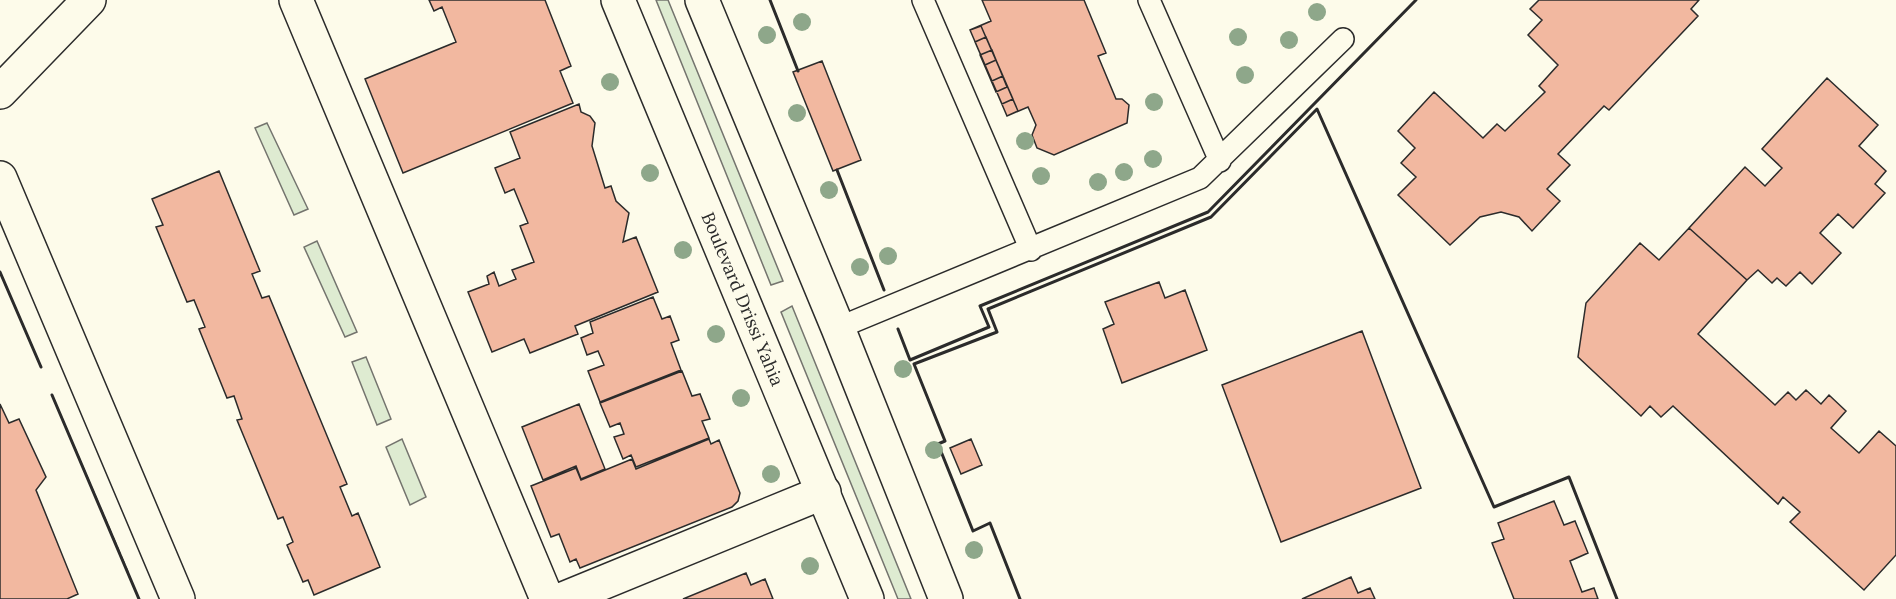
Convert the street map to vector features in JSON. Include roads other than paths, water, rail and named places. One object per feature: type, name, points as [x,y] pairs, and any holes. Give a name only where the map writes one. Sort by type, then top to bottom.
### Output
[{"type":"street","points":[[0,92],[89,0]]},
{"type":"street","points":[[296,0],[547,599]]},
{"type":"street","name":"Boulevard Drissi Yahia","points":[[618,0],[867,599]]},
{"type":"street","points":[[702,0],[838,328],[946,599]]},
{"type":"street","points":[[0,178],[178,599]]},
{"type":"street","points":[[563,599],[824,492]]},
{"type":"lane","points":[[922,0],[1031,250]]},
{"type":"lane","points":[[1149,0],[1220,162]]},
{"type":"lane","points":[[838,328],[1031,250],[1200,178],[1220,162],[1343,39]]}]
